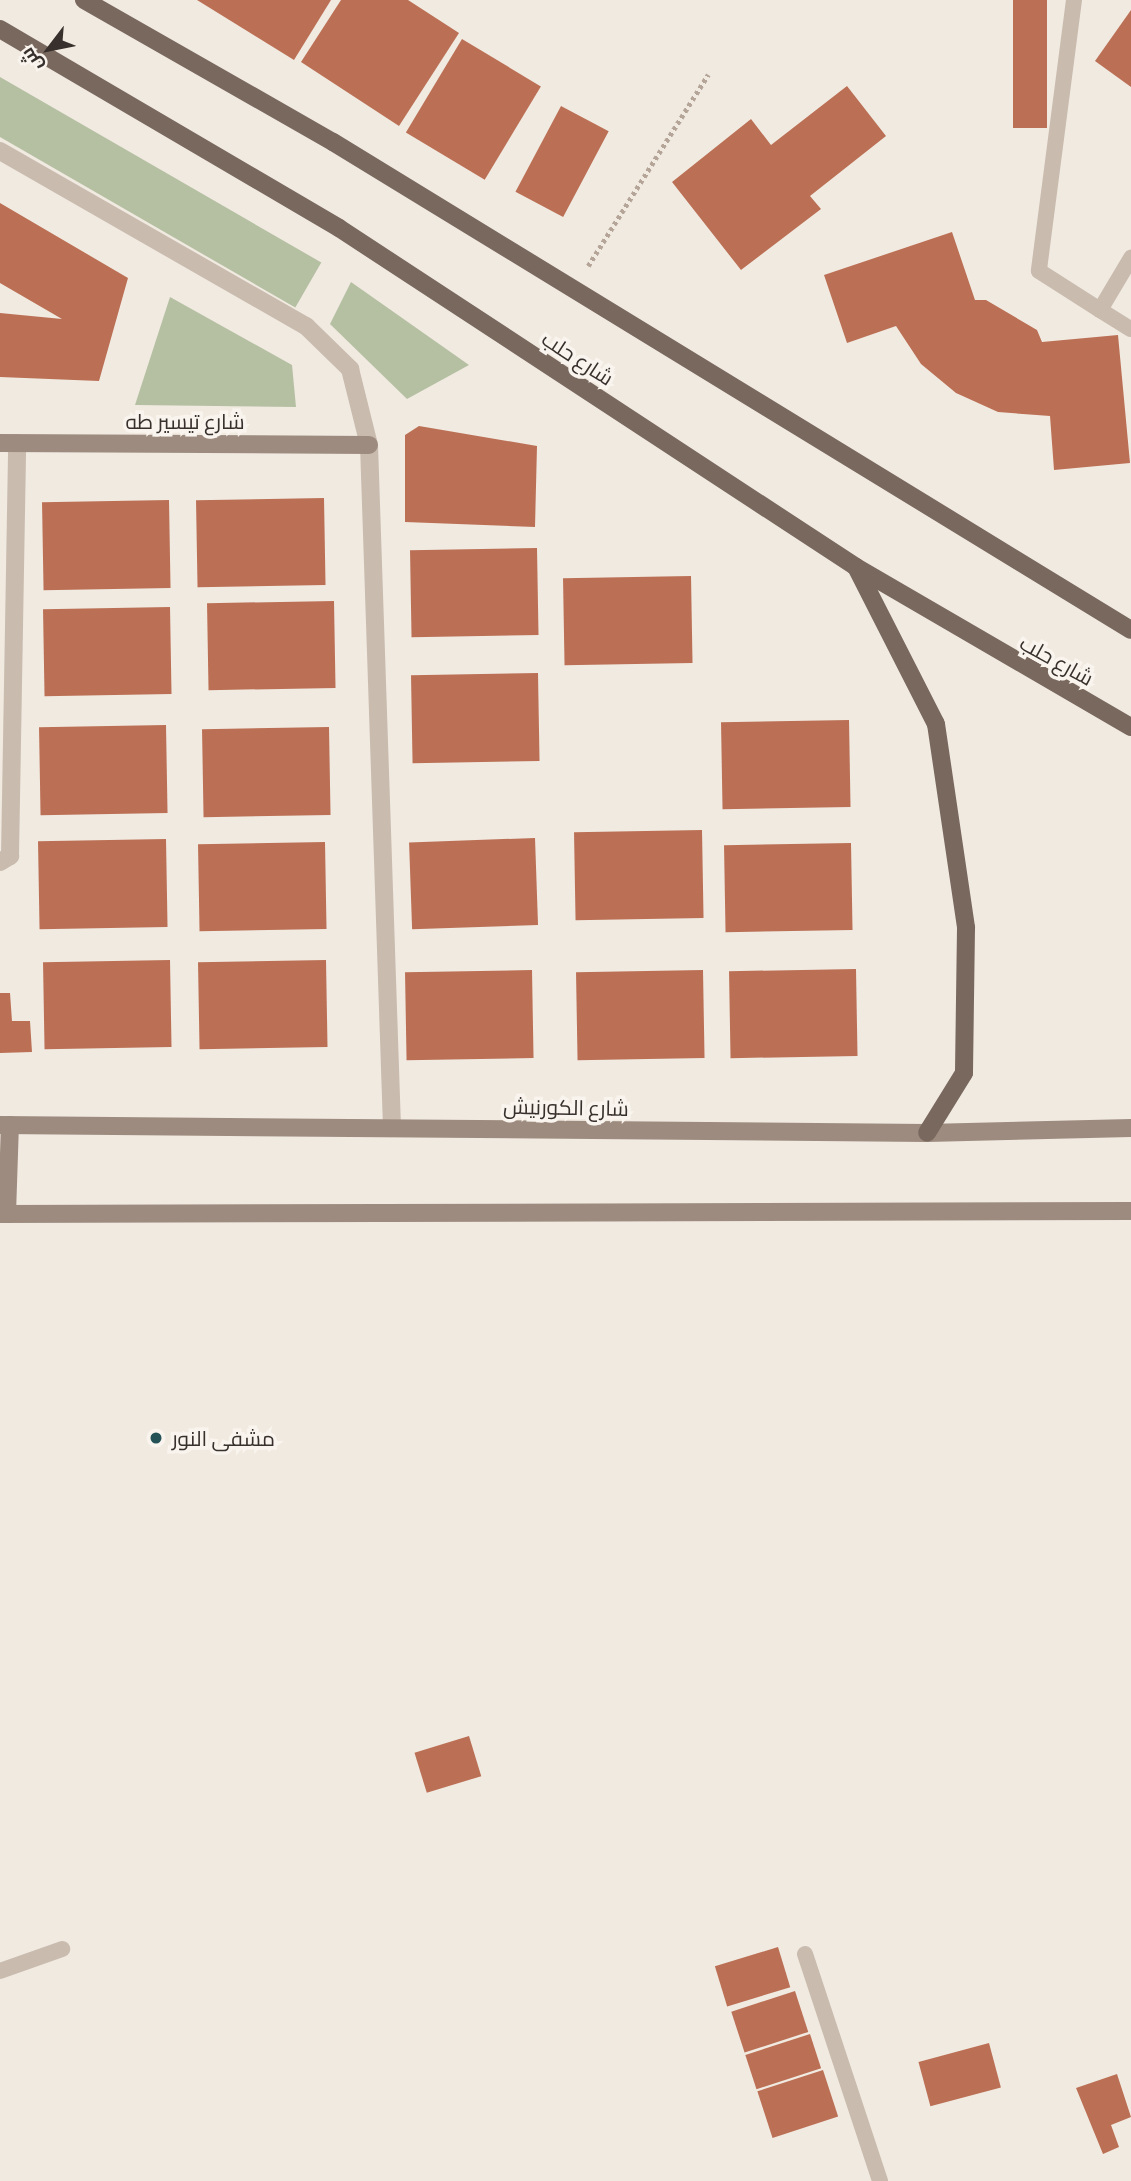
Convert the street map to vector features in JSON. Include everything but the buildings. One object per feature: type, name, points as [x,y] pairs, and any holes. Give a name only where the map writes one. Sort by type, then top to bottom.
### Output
[{"type":"main road","points":[[84,0],[333,142],[1131,631]]},
{"type":"main road","name":"شارع حلب","points":[[0,29],[339,228],[856,567],[1131,727]]},
{"type":"main road","name":"شارع تيسير طه","points":[[9,443],[369,445]]},
{"type":"main road","points":[[856,567],[936,724],[966,928],[964,1073],[927,1133]]},
{"type":"main road","points":[[5,1125],[3,1214],[1131,1211]]},
{"type":"main road","name":"شارع الكورنيش","points":[[5,1125],[927,1133],[1131,1129]]},
{"type":"street","points":[[0,151],[306,326],[350,369],[369,445],[392,1128]]},
{"type":"street","points":[[0,862],[10,856],[9,443]]},
{"type":"lane","points":[[1074,0],[1039,271],[1131,329]]},
{"type":"lane","points":[[1100,310],[1131,258]]},
{"type":"lane","points":[[0,1971],[62,1949]]},
{"type":"lane","points":[[805,1954],[880,2181]]},
{"type":"path","points":[[571,290],[708,75]]},
{"type":"green space","points":[[0,77],[321,262],[295,308],[0,137]]},
{"type":"green space","points":[[351,282],[469,365],[407,399],[330,324]]},
{"type":"green space","points":[[170,297],[292,365],[296,407],[135,405]]},
{"type":"place","name":"مشفى النور","points":[[156,1438]]}]
